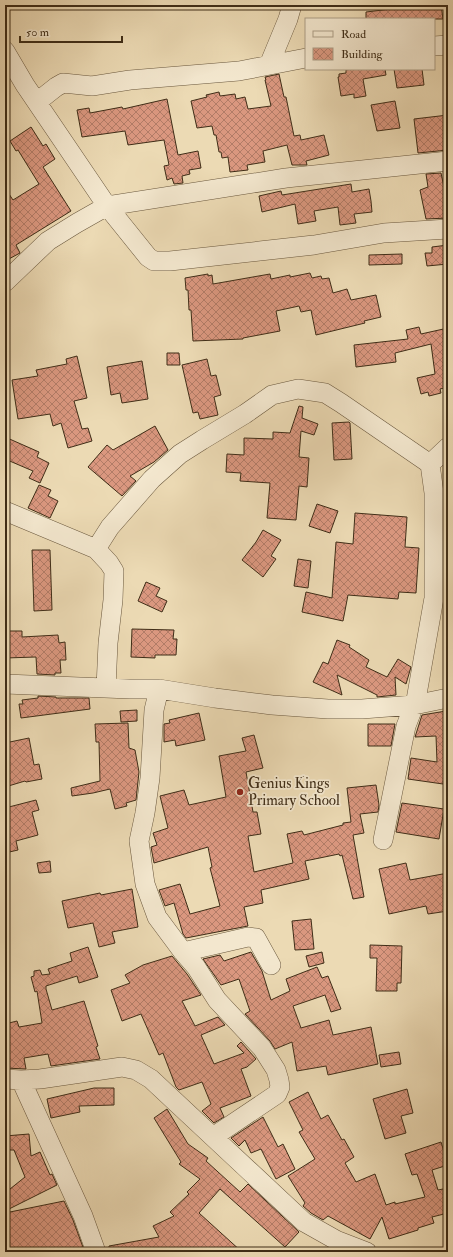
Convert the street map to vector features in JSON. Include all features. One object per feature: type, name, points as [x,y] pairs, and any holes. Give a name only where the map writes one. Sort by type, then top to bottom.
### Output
[{"type":"street","points":[[269,65],[288,19],[292,5]]},
{"type":"street","points":[[435,46],[448,45]]},
{"type":"street","points":[[5,51],[37,102],[107,206],[148,257],[154,261],[170,261],[314,245],[384,233],[448,229]]},
{"type":"street","points":[[37,102],[63,83],[92,86],[130,80],[238,71],[305,58]]},
{"type":"street","points":[[5,282],[48,241],[107,206],[286,178],[448,160]]},
{"type":"street","points":[[96,549],[110,527],[152,479],[180,454],[272,396],[298,389],[325,393],[430,464],[434,493],[434,598],[416,700],[406,726],[383,840]]},
{"type":"street","points":[[430,464],[448,446]]},
{"type":"street","points":[[5,511],[96,549],[114,571],[106,688]]},
{"type":"street","points":[[5,684],[159,689],[222,699],[312,708],[362,709],[414,705],[448,698]]},
{"type":"street","points":[[159,689],[154,710],[150,778],[139,841],[145,884],[157,917],[182,952],[196,967],[217,1000],[262,1048],[276,1070],[280,1087],[277,1094],[212,1137]]},
{"type":"street","points":[[182,952],[248,937],[256,938],[271,965]]},
{"type":"street","points":[[96,1252],[83,1216],[13,1080],[40,1079],[122,1067],[136,1070],[151,1079],[304,1222],[336,1240],[368,1252]]},
{"type":"building","points":[[408,5],[441,5],[443,19],[366,18],[366,12],[408,7]]},
{"type":"building","points":[[346,70],[385,70],[386,75],[363,79],[366,96],[354,98],[354,94],[341,96],[338,77],[339,74],[346,73]]},
{"type":"building","points":[[394,70],[422,70],[424,85],[397,88]]},
{"type":"building","points":[[279,74],[284,97],[286,97],[294,136],[300,135],[301,140],[324,135],[329,155],[306,161],[307,165],[292,165],[287,145],[263,151],[265,162],[247,165],[248,170],[230,172],[228,157],[222,158],[212,126],[197,128],[191,101],[219,92],[220,96],[235,94],[236,99],[245,97],[248,109],[271,106],[265,77]]},
{"type":"building","points":[[167,99],[178,155],[198,151],[201,168],[189,170],[190,174],[182,176],[183,183],[174,184],[172,178],[167,180],[164,166],[169,165],[164,140],[128,145],[125,131],[82,137],[77,110],[89,108],[90,113],[122,107],[123,109]]},
{"type":"building","points":[[395,101],[400,128],[377,131],[371,105]]},
{"type":"building","points":[[448,115],[448,150],[418,153],[414,119]]},
{"type":"building","points":[[31,127],[43,146],[46,144],[55,159],[43,167],[71,211],[16,245],[20,253],[5,261],[5,188],[13,200],[39,184],[18,150],[16,151],[10,141]]},
{"type":"building","points":[[441,173],[445,192],[448,191],[448,218],[426,219],[420,190],[428,187],[426,174]]},
{"type":"building","points":[[351,184],[352,192],[369,189],[371,201],[372,212],[354,214],[356,223],[340,225],[338,207],[314,211],[316,221],[298,224],[295,204],[262,212],[259,196],[281,191],[282,195]]},
{"type":"building","points":[[448,245],[448,264],[427,266],[425,253],[432,253],[432,247]]},
{"type":"building","points":[[402,254],[402,264],[369,265],[369,255]]},
{"type":"building","points":[[310,273],[312,278],[321,276],[322,279],[329,278],[333,293],[347,289],[351,300],[376,295],[381,317],[364,321],[365,323],[316,335],[311,310],[301,312],[299,306],[276,311],[280,331],[243,339],[193,341],[191,310],[189,310],[188,290],[186,290],[185,278],[208,274],[208,276],[212,275],[213,284],[270,274],[271,279]]},
{"type":"building","points":[[419,327],[421,334],[448,328],[448,368],[445,368],[448,387],[440,389],[441,393],[429,396],[428,392],[421,394],[417,378],[435,374],[431,344],[395,353],[396,362],[356,367],[354,345],[408,339],[406,330]]},
{"type":"building","points":[[167,353],[179,353],[180,365],[167,365]]},
{"type":"building","points":[[77,356],[87,398],[74,401],[82,429],[88,428],[92,441],[68,448],[61,423],[53,426],[50,414],[18,419],[12,380],[38,376],[36,370],[67,364],[66,359]]},
{"type":"building","points":[[207,359],[211,376],[216,375],[221,395],[214,397],[218,415],[200,419],[198,412],[193,413],[182,365]]},
{"type":"building","points":[[142,361],[148,399],[122,403],[120,393],[111,395],[107,367]]},
{"type":"building","points":[[299,406],[303,407],[302,418],[318,424],[314,435],[301,431],[299,457],[309,458],[307,487],[299,486],[296,520],[267,518],[270,483],[240,481],[241,473],[226,472],[227,454],[244,455],[244,438],[273,439],[273,432],[290,433]]},
{"type":"building","points":[[349,422],[352,459],[334,460],[332,423]]},
{"type":"building","points":[[155,426],[168,450],[154,462],[130,476],[136,481],[122,496],[88,467],[107,445],[113,450]]},
{"type":"building","points":[[5,437],[39,452],[37,457],[49,463],[40,483],[29,478],[33,471],[5,459]]},
{"type":"building","points":[[39,485],[51,490],[48,496],[58,501],[50,518],[28,508]]},
{"type":"building","points":[[317,504],[338,511],[330,533],[309,526]]},
{"type":"building","points":[[355,513],[407,517],[405,547],[419,548],[416,593],[399,592],[398,599],[348,595],[343,621],[302,612],[306,592],[332,598],[336,542],[353,544]]},
{"type":"building","points":[[263,530],[281,540],[271,556],[276,559],[263,577],[242,560]]},
{"type":"building","points":[[32,550],[50,550],[52,610],[34,611]]},
{"type":"building","points":[[298,559],[311,561],[308,588],[294,586]]},
{"type":"building","points":[[146,582],[160,588],[156,596],[167,601],[162,612],[138,601]]},
{"type":"building","points":[[132,629],[174,630],[173,639],[177,639],[176,655],[155,655],[155,658],[131,657]]},
{"type":"building","points":[[5,631],[22,631],[22,637],[58,635],[59,643],[65,642],[66,660],[60,660],[61,673],[55,673],[55,675],[37,674],[36,657],[5,658]]},
{"type":"building","points":[[337,640],[350,645],[349,647],[369,660],[366,667],[387,677],[398,659],[411,667],[406,684],[395,677],[396,695],[377,697],[377,695],[337,675],[342,695],[313,682],[323,662],[328,664]]},
{"type":"building","points":[[38,696],[56,698],[89,698],[90,709],[21,718],[19,704],[23,704],[22,700],[38,698]]},
{"type":"building","points":[[137,710],[137,721],[121,722],[120,711]]},
{"type":"building","points":[[446,711],[448,758],[446,758],[443,784],[408,779],[411,758],[437,762],[436,736],[415,737],[422,715]]},
{"type":"building","points":[[199,713],[205,740],[176,746],[175,740],[164,742],[164,724],[170,723],[169,720]]},
{"type":"building","points":[[128,723],[129,748],[135,750],[139,772],[136,800],[126,803],[127,806],[115,809],[110,789],[72,796],[71,788],[100,781],[99,742],[96,742],[95,724]]},
{"type":"building","points":[[368,724],[395,724],[391,746],[368,746]]},
{"type":"building","points":[[254,735],[263,768],[246,772],[253,812],[257,812],[261,834],[248,836],[254,872],[293,863],[287,834],[302,831],[304,835],[351,822],[347,788],[376,785],[379,805],[378,812],[360,814],[364,833],[353,835],[364,897],[353,899],[342,855],[340,856],[339,854],[305,861],[309,879],[261,890],[263,903],[244,907],[248,926],[186,938],[183,934],[174,903],[165,906],[159,890],[180,884],[190,914],[220,906],[210,868],[212,867],[208,847],[154,863],[151,847],[157,845],[153,833],[168,828],[160,796],[184,790],[189,805],[226,797],[219,756],[246,751],[242,738]]},
{"type":"building","points":[[29,738],[34,765],[39,764],[42,779],[25,781],[5,787],[5,743]]},
{"type":"building","points":[[36,800],[39,810],[32,812],[38,835],[16,841],[18,850],[5,853],[5,808]]},
{"type":"building","points":[[402,803],[444,809],[439,839],[396,832]]},
{"type":"building","points":[[50,861],[51,872],[39,873],[37,863]]},
{"type":"building","points":[[406,863],[410,880],[448,873],[448,911],[428,914],[426,906],[389,914],[379,869]]},
{"type":"building","points":[[132,889],[138,927],[112,932],[115,943],[99,947],[93,923],[68,928],[62,901],[100,893],[101,895]]},
{"type":"building","points":[[311,919],[314,949],[295,950],[292,921]]},
{"type":"building","points":[[370,945],[402,946],[401,983],[397,983],[397,991],[376,991],[377,958],[370,958]]},
{"type":"building","points":[[88,947],[98,977],[79,983],[77,976],[46,986],[46,989],[52,1010],[84,1001],[98,1046],[96,1047],[100,1059],[51,1066],[48,1054],[24,1058],[26,1069],[5,1068],[5,1024],[17,1021],[19,1027],[42,1023],[37,991],[35,992],[31,977],[34,976],[34,971],[40,970],[42,975],[50,974],[48,969],[72,961],[70,953]]},
{"type":"building","points":[[251,952],[262,971],[271,1000],[290,991],[286,979],[317,967],[322,978],[328,976],[341,1009],[331,1012],[325,995],[293,1006],[301,1028],[329,1020],[333,1035],[371,1027],[378,1064],[328,1075],[326,1066],[297,1071],[292,1042],[275,1049],[270,1041],[245,1014],[250,1011],[239,979],[221,985],[203,959],[220,955],[224,961]]},
{"type":"building","points":[[322,952],[324,963],[309,967],[306,956]]},
{"type":"building","points":[[172,956],[187,974],[201,995],[182,1001],[195,1026],[218,1017],[225,1025],[201,1035],[214,1064],[244,1053],[237,1046],[241,1042],[256,1059],[247,1067],[241,1069],[251,1096],[220,1108],[224,1117],[214,1123],[202,1111],[211,1104],[202,1082],[179,1090],[176,1087],[163,1053],[159,1055],[141,1014],[122,1021],[111,990],[130,983],[125,975],[143,965]]},
{"type":"building","points":[[399,1052],[401,1064],[381,1067],[379,1055]]},
{"type":"building","points":[[94,1088],[114,1088],[114,1105],[79,1106],[80,1112],[51,1118],[47,1099]]},
{"type":"building","points":[[407,1089],[413,1113],[401,1116],[406,1133],[385,1139],[373,1099]]},
{"type":"building","points":[[308,1092],[321,1119],[328,1115],[342,1140],[344,1139],[354,1157],[345,1163],[356,1182],[375,1174],[386,1205],[425,1197],[417,1174],[412,1175],[405,1154],[441,1142],[448,1165],[432,1170],[438,1190],[448,1188],[448,1213],[432,1217],[434,1223],[418,1228],[418,1230],[389,1239],[382,1217],[370,1239],[328,1216],[323,1220],[311,1213],[303,1206],[305,1203],[288,1176],[315,1159],[299,1132],[303,1130],[289,1102]]},
{"type":"building","points":[[167,1109],[188,1144],[208,1158],[206,1161],[240,1192],[248,1184],[299,1232],[285,1247],[220,1189],[199,1213],[242,1252],[109,1252],[109,1246],[159,1237],[153,1226],[174,1216],[170,1212],[189,1194],[187,1192],[200,1179],[179,1164],[181,1162],[154,1118]]},
{"type":"building","points":[[263,1117],[278,1147],[283,1144],[295,1169],[276,1179],[261,1149],[251,1153],[245,1140],[239,1146],[231,1138]]},
{"type":"building","points":[[29,1134],[31,1156],[40,1152],[50,1175],[52,1174],[57,1185],[5,1211],[5,1193],[25,1177],[14,1150],[5,1150],[5,1136]]},
{"type":"building","points":[[64,1201],[84,1250],[78,1252],[5,1252],[5,1213]]},
{"type":"place","name":"Genius Kings Primary School","points":[[240,792]]}]
